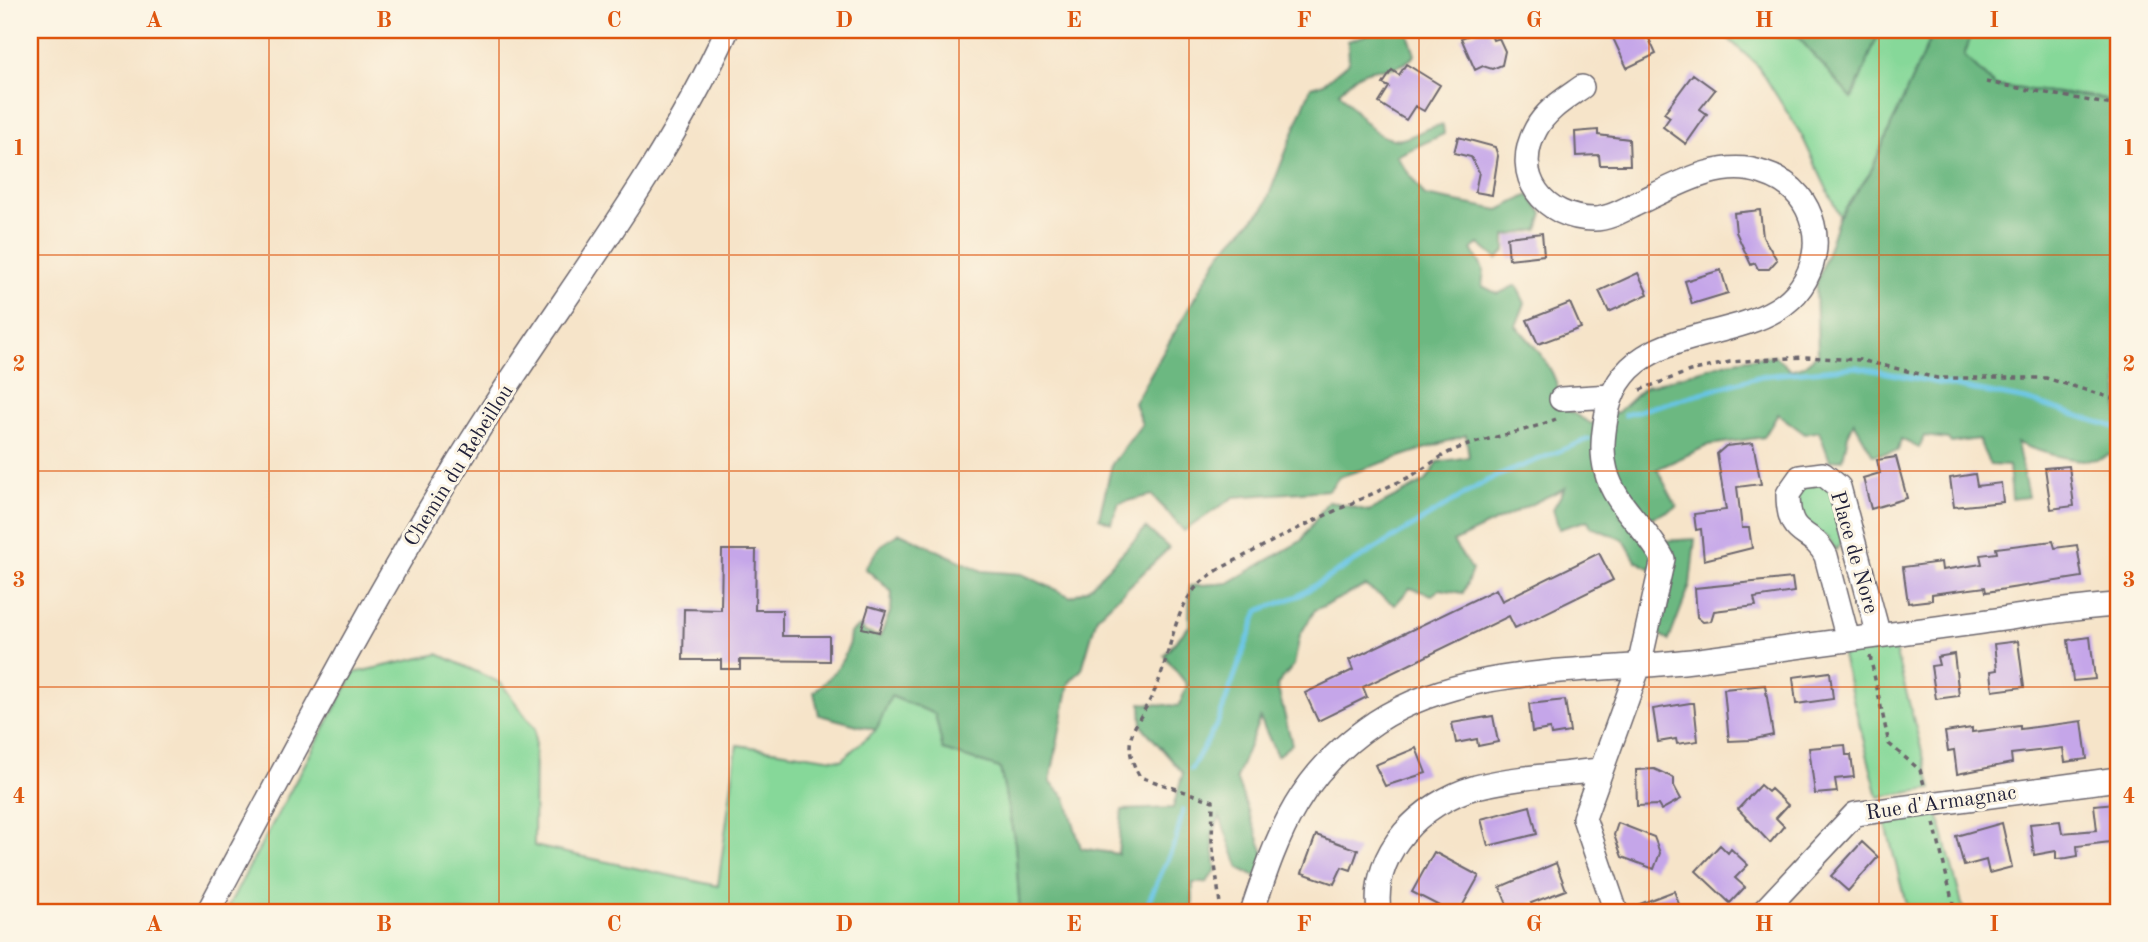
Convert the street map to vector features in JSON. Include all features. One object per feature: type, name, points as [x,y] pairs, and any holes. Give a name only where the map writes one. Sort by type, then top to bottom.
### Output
[{"type":"street","name":"Chemin du Rebeillou","points":[[208,912],[406,548],[472,439],[662,154],[696,95],[727,30]]},
{"type":"street","points":[[1582,87],[1550,111],[1529,146],[1528,166],[1533,184],[1542,200],[1557,212],[1577,218],[1598,219],[1698,176],[1741,168],[1772,176],[1798,195],[1815,228],[1816,247],[1812,267],[1793,298],[1762,318],[1661,347],[1643,356],[1628,369],[1609,403],[1603,439],[1606,473],[1616,495],[1663,559],[1639,666],[1599,770],[1584,818],[1616,912]]},
{"type":"street","points":[[1564,407],[1609,403]]},
{"type":"street","name":"Place de Nore","points":[[1823,474],[1839,487],[1865,638],[1821,545],[1799,533],[1792,524],[1787,494],[1800,477],[1823,474]]},
{"type":"street","points":[[1252,912],[1274,846],[1304,790],[1350,741],[1376,722],[1419,699],[1455,688],[1531,675],[1639,666],[2118,605]]},
{"type":"street","points":[[1379,912],[1377,897],[1388,852],[1424,814],[1473,788],[1599,770]]},
{"type":"street","name":"Rue d'Armagnac","points":[[1763,912],[1855,814],[2118,779]]},
{"type":"path","points":[[1986,82],[2118,106]]},
{"type":"path","points":[[1609,403],[1690,371],[1730,362],[1804,358],[1860,360],[1937,378],[2046,378],[2118,400]]},
{"type":"path","points":[[1221,912],[1212,841],[1213,801],[1140,777],[1130,760],[1128,744],[1132,730],[1156,690],[1180,614],[1194,590],[1212,575],[1266,544],[1366,494],[1405,479],[1454,450],[1534,429],[1564,407]]},
{"type":"path","points":[[1865,638],[1889,744],[1920,770],[1955,912]]},
{"type":"green space","points":[[1381,30],[1407,30],[1415,55],[1401,65],[1359,74],[1339,92],[1366,124],[1392,139],[1407,138],[1443,125],[1444,134],[1396,156],[1425,196],[1499,210],[1529,195],[1543,214],[1538,230],[1505,236],[1505,251],[1497,259],[1479,244],[1472,249],[1484,271],[1482,286],[1498,294],[1516,285],[1525,303],[1516,326],[1540,353],[1552,373],[1562,407],[1592,424],[1618,412],[1645,387],[1728,362],[1774,355],[1790,370],[1803,366],[1818,354],[1816,286],[1839,217],[1870,173],[1934,30],[1973,30],[1964,56],[1995,86],[2096,97],[2118,105],[2118,457],[2108,455],[2099,459],[2076,459],[2017,443],[2028,497],[2012,499],[2009,466],[1990,465],[1978,439],[1951,443],[1948,439],[1924,436],[1919,448],[1901,439],[1898,451],[1873,455],[1854,422],[1843,459],[1830,461],[1819,431],[1805,434],[1778,414],[1764,437],[1709,445],[1657,469],[1677,507],[1654,517],[1620,515],[1645,542],[1695,539],[1690,585],[1669,640],[1658,634],[1649,609],[1657,572],[1636,561],[1624,540],[1591,527],[1588,520],[1559,529],[1553,509],[1565,488],[1453,542],[1472,570],[1463,593],[1440,589],[1432,595],[1410,588],[1395,605],[1365,586],[1315,610],[1300,635],[1294,665],[1277,685],[1292,744],[1277,756],[1260,718],[1236,778],[1265,856],[1259,878],[1239,868],[1220,817],[1212,836],[1216,870],[1206,883],[1193,883],[1193,912],[1020,912],[1015,843],[1000,768],[943,750],[935,714],[891,696],[876,730],[819,715],[814,692],[843,659],[850,633],[859,626],[865,632],[880,637],[891,610],[892,592],[865,568],[881,545],[900,533],[982,571],[1022,574],[1071,597],[1088,589],[1146,528],[1169,548],[1097,617],[1082,669],[1069,683],[1050,782],[1066,798],[1081,848],[1118,854],[1122,810],[1173,808],[1183,773],[1142,726],[1141,703],[1179,706],[1187,685],[1164,655],[1189,626],[1190,586],[1228,583],[1301,541],[1328,501],[1369,511],[1426,481],[1438,462],[1469,457],[1466,435],[1339,477],[1329,490],[1234,497],[1184,531],[1152,495],[1119,503],[1111,523],[1099,518],[1112,464],[1142,424],[1134,403],[1221,252],[1264,208],[1311,87],[1324,83],[1349,62],[1348,41]]},
{"type":"green space","points":[[1719,30],[1792,30],[1852,98],[1880,30],[1934,30],[1870,173],[1840,217],[1802,136],[1758,66]]},
{"type":"green space","points":[[1792,30],[1880,30],[1852,99]]},
{"type":"green space","points":[[1973,30],[2118,30],[2118,105],[2096,97],[1995,86],[1964,56]]},
{"type":"green space","points":[[1826,482],[1845,537],[1836,550],[1828,538],[1804,523],[1797,497],[1803,486]]},
{"type":"green space","points":[[1894,646],[1932,789],[1878,797],[1841,652]]},
{"type":"green space","points":[[438,654],[501,683],[535,729],[534,846],[718,886],[737,745],[841,760],[876,730],[890,696],[936,714],[943,750],[1000,768],[1015,843],[1020,912],[225,912],[354,673]]},
{"type":"green space","points":[[1938,814],[1964,912],[1908,912],[1885,821]]},
{"type":"building","points":[[1489,30],[1493,40],[1499,38],[1505,51],[1502,65],[1492,69],[1483,66],[1475,70],[1461,38]]},
{"type":"building","points":[[1626,30],[1645,30],[1656,54],[1627,68],[1612,36]]},
{"type":"building","points":[[1406,64],[1440,85],[1424,111],[1415,106],[1406,120],[1379,103],[1389,87],[1383,84],[1392,70],[1399,75]]},
{"type":"building","points":[[1693,74],[1715,90],[1700,109],[1707,114],[1686,144],[1663,127],[1670,117],[1664,113]]},
{"type":"building","points":[[1598,130],[1598,135],[1629,139],[1630,165],[1600,165],[1599,155],[1576,156],[1575,132]]},
{"type":"building","points":[[1458,137],[1495,147],[1498,156],[1492,195],[1475,192],[1479,172],[1471,157],[1454,153]]},
{"type":"building","points":[[1760,210],[1763,237],[1777,260],[1769,269],[1758,269],[1755,263],[1751,265],[1736,232],[1734,213]]},
{"type":"building","points":[[1542,233],[1544,255],[1509,259],[1507,237]]},
{"type":"building","points":[[1721,270],[1728,293],[1692,304],[1685,281]]},
{"type":"building","points":[[1638,273],[1648,294],[1609,312],[1599,291]]},
{"type":"building","points":[[1570,303],[1581,328],[1538,344],[1527,320]]},
{"type":"building","points":[[1753,443],[1761,484],[1737,487],[1742,528],[1749,528],[1752,548],[1704,560],[1701,529],[1696,530],[1694,514],[1726,510],[1717,454],[1726,446]]},
{"type":"building","points":[[1896,457],[1907,498],[1871,509],[1863,478],[1880,473],[1877,460]]},
{"type":"building","points":[[2069,466],[2074,506],[2051,509],[2045,468]]},
{"type":"building","points":[[1975,474],[1977,486],[2001,483],[2003,502],[1954,507],[1950,478]]},
{"type":"building","points":[[2053,541],[2055,548],[2077,545],[2082,577],[1986,592],[1985,587],[1932,594],[1932,600],[1908,603],[1903,567],[1941,562],[1942,570],[1982,564],[1980,555],[1997,553],[1996,548]]},
{"type":"building","points":[[722,550],[756,550],[755,610],[782,610],[782,636],[829,636],[829,661],[740,660],[740,669],[721,669],[721,660],[683,660],[684,609],[721,610]]},
{"type":"building","points":[[1599,553],[1613,580],[1515,628],[1509,616],[1363,687],[1367,697],[1318,721],[1305,693],[1353,670],[1349,660],[1496,589],[1502,601]]},
{"type":"building","points":[[1792,578],[1794,592],[1754,598],[1756,606],[1714,611],[1711,621],[1703,622],[1697,617],[1695,588]]},
{"type":"building","points":[[869,606],[886,611],[879,632],[862,628]]},
{"type":"building","points":[[2090,637],[2095,679],[2073,681],[2068,640]]},
{"type":"building","points":[[2018,641],[2024,687],[1993,691],[1991,671],[1997,670],[1994,644]]},
{"type":"building","points":[[1954,654],[1959,696],[1936,699],[1931,666],[1939,665],[1937,657]]},
{"type":"building","points":[[1830,672],[1833,699],[1796,704],[1793,677]]},
{"type":"building","points":[[1765,685],[1773,735],[1729,741],[1724,689]]},
{"type":"building","points":[[1565,700],[1570,732],[1551,735],[1550,729],[1532,732],[1529,704]]},
{"type":"building","points":[[1694,703],[1698,741],[1677,744],[1676,739],[1658,742],[1653,709]]},
{"type":"building","points":[[1493,716],[1498,742],[1478,746],[1477,739],[1456,743],[1452,723]]},
{"type":"building","points":[[2082,721],[2087,759],[2065,762],[2063,748],[2011,754],[2012,763],[1957,774],[1954,750],[1948,751],[1945,732],[1972,728],[1972,732],[2020,726],[2020,729]]},
{"type":"building","points":[[1845,745],[1846,755],[1851,755],[1854,777],[1835,779],[1837,792],[1815,794],[1809,748]]},
{"type":"building","points":[[1416,748],[1426,773],[1385,786],[1375,765]]},
{"type":"building","points":[[1654,769],[1674,778],[1674,786],[1681,799],[1661,810],[1658,805],[1637,806],[1636,770]]},
{"type":"building","points":[[1760,785],[1768,792],[1771,789],[1788,805],[1776,818],[1784,826],[1770,843],[1738,809]]},
{"type":"building","points":[[2116,803],[2118,841],[2077,846],[2078,856],[2067,858],[2056,859],[2056,851],[2034,855],[2030,824],[2060,821],[2062,833],[2097,830],[2094,805]]},
{"type":"building","points":[[1530,806],[1537,834],[1488,846],[1481,819]]},
{"type":"building","points":[[1618,823],[1654,837],[1660,853],[1654,869],[1622,857],[1614,835]]},
{"type":"building","points":[[2002,823],[2012,867],[1989,873],[1986,860],[1964,866],[1956,836]]},
{"type":"building","points":[[1316,835],[1358,850],[1351,870],[1342,867],[1334,884],[1302,873]]},
{"type":"building","points":[[1862,842],[1878,857],[1848,891],[1831,876]]},
{"type":"building","points":[[1720,845],[1728,853],[1731,849],[1748,865],[1735,878],[1745,887],[1730,903],[1696,871]]},
{"type":"building","points":[[1434,852],[1479,876],[1459,912],[1451,912],[1412,892]]},
{"type":"building","points":[[1556,863],[1566,890],[1531,903],[1533,906],[1510,912],[1500,887]]},
{"type":"building","points":[[1674,891],[1682,912],[1630,912],[1629,908]]},
{"type":"waterway","points":[[1625,415],[1761,376],[1856,367],[2026,400],[2118,428]]},
{"type":"waterway","points":[[1191,769],[1218,722],[1258,611],[1298,596],[1488,480],[1589,439]]},
{"type":"waterway","points":[[1144,912],[1176,840],[1183,810]]}]
